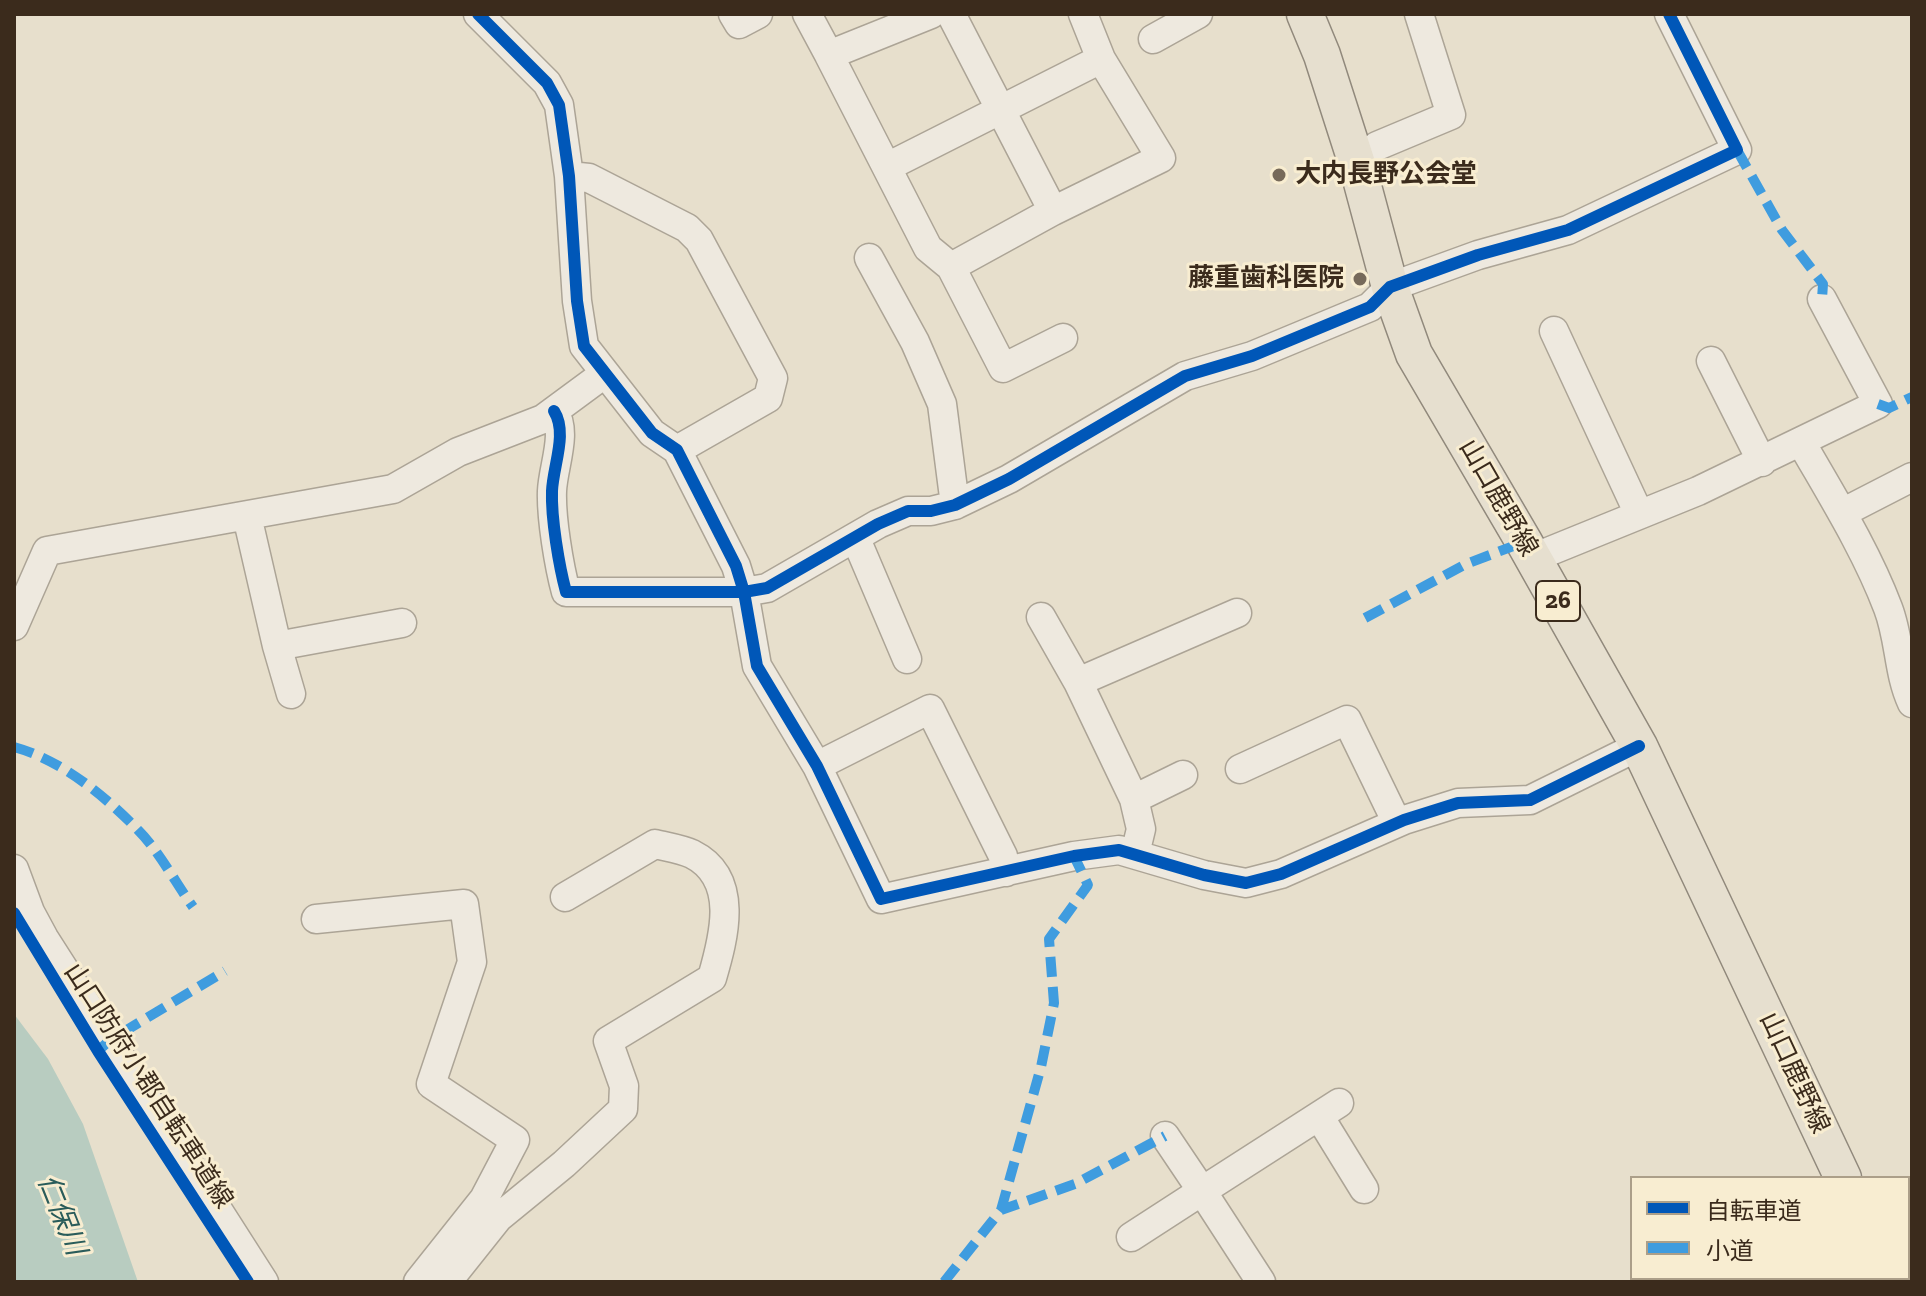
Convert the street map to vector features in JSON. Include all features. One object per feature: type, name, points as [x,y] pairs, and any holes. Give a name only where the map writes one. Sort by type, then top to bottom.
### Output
[{"type":"main road","name":"山口鹿野線","points":[[1314,17],[1390,287],[1414,354],[1639,746],[1842,1176]]},
{"type":"street","points":[[478,14],[547,83],[559,105],[569,176],[577,301],[584,346],[652,433],[677,450],[736,566],[744,592],[757,666],[817,766],[881,899],[1074,856],[1119,850],[1204,875],[1246,883],[1281,874],[1397,823],[1458,803],[1530,800],[1639,746]]},
{"type":"street","points":[[733,14],[739,24],[758,14]]},
{"type":"street","points":[[807,14],[928,248],[951,267],[1003,368],[1063,338]]},
{"type":"street","points":[[829,55],[931,14]]},
{"type":"street","points":[[951,14],[1053,211]]},
{"type":"street","points":[[951,267],[1053,211],[1161,158],[1101,59],[1083,14]]},
{"type":"street","points":[[1153,39],[1198,14]]},
{"type":"street","points":[[1377,146],[1451,115],[1419,14]]},
{"type":"street","points":[[554,411],[560,431],[552,494],[561,575],[566,592],[744,592],[767,588],[878,524],[908,511],[931,511],[955,505],[1009,479],[1185,376],[1252,356],[1370,307],[1390,287],[1478,255],[1568,230],[1737,150],[1669,14]]},
{"type":"street","points":[[887,167],[1101,59]]},
{"type":"street","points":[[569,176],[589,178],[687,228],[699,240],[773,378],[768,398],[677,450]]},
{"type":"street","points":[[869,258],[915,342],[942,404],[955,505]]},
{"type":"street","points":[[1533,558],[1762,462],[1878,404],[1822,299]]},
{"type":"street","points":[[1554,331],[1639,514]]},
{"type":"street","points":[[1711,361],[1762,462]]},
{"type":"street","points":[[14,626],[47,551],[393,489],[458,452],[543,419],[604,374]]},
{"type":"street","points":[[1801,442],[1842,513],[1888,609],[1903,684],[1912,703]]},
{"type":"street","points":[[1842,513],[1912,477]]},
{"type":"street","points":[[247,516],[291,694]]},
{"type":"street","points":[[856,539],[907,659]]},
{"type":"street","points":[[1078,682],[1237,613]]},
{"type":"street","points":[[1041,617],[1078,682],[1134,799],[1141,829],[1135,854]]},
{"type":"street","points":[[277,646],[402,623]]},
{"type":"street","points":[[817,766],[925,698],[1003,856],[1006,872]]},
{"type":"street","points":[[1240,769],[1347,720],[1397,823]]},
{"type":"street","points":[[1134,799],[1183,775]]},
{"type":"street","points":[[447,1282],[498,1218],[564,1164],[623,1109],[624,1086],[608,1041],[712,978],[722,944],[726,906],[716,872],[692,854],[655,844],[565,897]]},
{"type":"street","points":[[14,869],[30,912],[44,938],[264,1282]]},
{"type":"street","points":[[316,919],[464,904],[472,962],[431,1084],[515,1140],[484,1199],[418,1282]]},
{"type":"street","points":[[1131,1237],[1329,1109],[1364,1189]]},
{"type":"street","points":[[1165,1136],[1261,1282]]},
{"type":"water","name":"仁保川","points":[[14,1014],[48,1059],[83,1124],[138,1282],[14,1282]]},
{"type":"marked path","points":[[1737,150],[1782,230],[1823,284],[1822,299]]},
{"type":"marked path","points":[[1878,404],[1889,408],[1912,397]]},
{"type":"marked path","points":[[1365,618],[1466,564],[1524,542]]},
{"type":"marked path","points":[[14,747],[65,770],[111,804],[153,847],[193,907]]},
{"type":"marked path","points":[[1001,1210],[1041,1067],[1054,1003],[1049,939],[1088,885],[1074,856]]},
{"type":"marked path","points":[[98,1051],[110,1040],[225,971]]},
{"type":"marked path","points":[[944,1282],[1001,1210],[1075,1184],[1165,1136]]},
{"type":"cycle path","points":[[478,14],[547,83],[559,105],[569,176],[577,301],[584,346],[652,433],[677,450],[736,566],[744,592],[757,666],[817,766],[881,899],[1074,856],[1119,850],[1204,875],[1246,883],[1281,874],[1404,820],[1458,803],[1530,800],[1639,746]]},
{"type":"cycle path","points":[[554,411],[560,439],[552,491],[553,515],[566,592],[744,592],[767,588],[878,524],[908,511],[931,511],[955,505],[1009,479],[1185,376],[1252,356],[1370,307],[1390,287],[1478,255],[1568,230],[1737,150],[1669,14]]},
{"type":"cycle path","name":"山口防府小郡自転車道線","points":[[14,913],[98,1051],[248,1282]]},
{"type":"place","name":"大内長野公会堂","points":[[1279,175]]},
{"type":"place","name":"藤重歯科医院","points":[[1360,279]]}]
